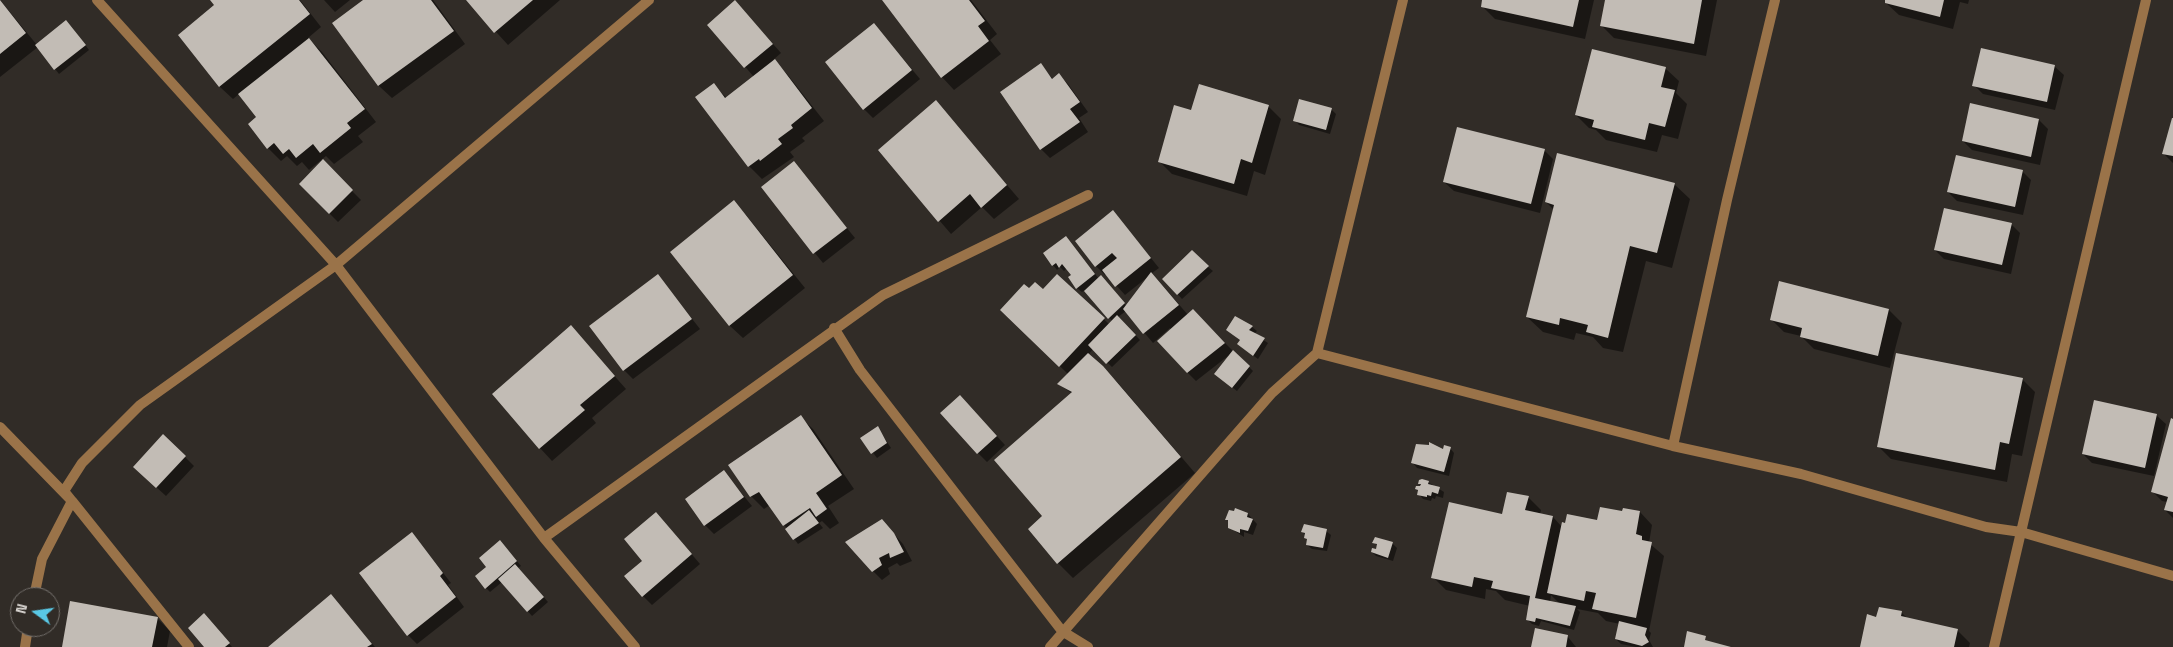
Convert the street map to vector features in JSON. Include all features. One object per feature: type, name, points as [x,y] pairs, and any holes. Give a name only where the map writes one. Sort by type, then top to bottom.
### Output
[{"type":"street","points":[[96,0],[336,265],[544,538],[635,647]]},
{"type":"street","points":[[188,647],[64,491],[82,463],[140,405],[336,265],[649,0]]},
{"type":"street","points":[[1050,647],[1272,393],[1317,353],[1404,0]]},
{"type":"street","points":[[1673,446],[1729,191],[1774,0]]},
{"type":"street","points":[[1994,647],[2146,0]]},
{"type":"street","points":[[544,538],[883,294],[1088,195]]},
{"type":"street","points":[[834,328],[860,370],[1062,631],[1088,647]]},
{"type":"street","points":[[1317,353],[1673,446],[1801,474],[1986,527],[2021,532],[2173,576]]},
{"type":"street","points":[[0,427],[72,501]]},
{"type":"street","points":[[36,587],[42,560],[72,501]]},
{"type":"building","points":[[0,0],[26,33],[0,54]]},
{"type":"building","points":[[210,0],[299,0],[310,14],[219,87],[178,35],[214,5]]},
{"type":"building","points":[[363,0],[431,0],[454,31],[378,86],[332,23]]},
{"type":"building","points":[[466,0],[533,0],[494,33]]},
{"type":"building","points":[[735,0],[773,44],[744,68],[707,25]]},
{"type":"building","points":[[882,0],[969,0],[985,21],[978,26],[989,41],[941,78]]},
{"type":"building","points":[[1482,0],[1579,0],[1573,27],[1481,7]]},
{"type":"building","points":[[1605,0],[1702,0],[1694,44],[1600,26]]},
{"type":"building","points":[[1885,0],[1944,0],[1940,17],[1885,3]]},
{"type":"building","points":[[66,20],[86,45],[54,70],[35,45]]},
{"type":"building","points":[[874,23],[912,70],[863,110],[825,62]]},
{"type":"building","points":[[309,38],[365,109],[347,123],[351,128],[320,153],[313,144],[296,158],[289,149],[283,154],[274,143],[267,149],[248,124],[256,117],[238,94]]},
{"type":"building","points":[[1981,48],[2055,65],[2047,102],[1972,86]]},
{"type":"building","points":[[1592,49],[1666,67],[1661,87],[1675,90],[1665,127],[1649,123],[1645,140],[1592,127],[1594,120],[1575,115]]},
{"type":"building","points":[[775,59],[812,108],[791,125],[793,128],[778,139],[782,144],[760,161],[759,159],[748,167],[695,97],[714,83],[725,98]]},
{"type":"building","points":[[1041,63],[1052,79],[1059,73],[1080,102],[1070,109],[1080,122],[1040,150],[1000,92]]},
{"type":"building","points":[[1199,84],[1269,105],[1252,163],[1241,159],[1234,184],[1158,162],[1174,105],[1191,110]]},
{"type":"building","points":[[1299,99],[1332,108],[1326,130],[1293,121]]},
{"type":"building","points":[[936,100],[1007,185],[981,208],[970,194],[938,222],[878,150]]},
{"type":"building","points":[[1970,103],[2039,119],[2031,157],[1962,141]]},
{"type":"building","points":[[2173,118],[2173,156],[2162,154]]},
{"type":"building","points":[[1457,127],[1545,149],[1531,204],[1443,182]]},
{"type":"building","points":[[1557,153],[1675,183],[1657,253],[1630,246],[1608,338],[1586,332],[1588,325],[1560,318],[1559,325],[1526,317],[1554,205],[1545,202]]},
{"type":"building","points":[[1956,155],[2023,170],[2015,207],[1947,192]]},
{"type":"building","points":[[323,159],[353,190],[329,214],[299,184]]},
{"type":"building","points":[[794,161],[847,228],[813,254],[761,187]]},
{"type":"building","points":[[734,200],[793,275],[729,326],[670,252]]},
{"type":"building","points":[[1944,208],[2012,223],[2002,265],[1934,250]]},
{"type":"building","points":[[1113,210],[1151,258],[1115,287],[1102,270],[1117,258],[1112,253],[1095,267],[1075,241]]},
{"type":"building","points":[[1066,236],[1095,274],[1076,289],[1068,277],[1071,275],[1062,264],[1059,268],[1056,263],[1052,266],[1043,253]]},
{"type":"building","points":[[1192,250],[1209,266],[1177,295],[1162,279]]},
{"type":"building","points":[[1151,272],[1179,305],[1143,334],[1123,309]]},
{"type":"building","points":[[658,274],[692,319],[623,371],[589,326]]},
{"type":"building","points":[[1057,274],[1105,318],[1059,367],[1000,310],[1024,284],[1029,288],[1035,282],[1043,289]]},
{"type":"building","points":[[1101,275],[1125,303],[1108,319],[1084,291]]},
{"type":"building","points":[[1779,281],[1889,309],[1878,356],[1800,337],[1802,328],[1770,320]]},
{"type":"building","points":[[1193,309],[1225,343],[1187,373],[1157,341]]},
{"type":"building","points":[[1117,315],[1136,335],[1106,364],[1088,345]]},
{"type":"building","points":[[1235,316],[1253,326],[1249,330],[1265,338],[1253,356],[1237,344],[1240,340],[1226,330]]},
{"type":"building","points":[[571,325],[615,376],[580,405],[585,410],[539,449],[492,394]]},
{"type":"building","points":[[1233,350],[1250,366],[1232,388],[1214,374]]},
{"type":"building","points":[[1088,353],[1103,366],[1181,457],[1057,564],[1028,529],[1042,516],[994,460],[1072,392],[1057,384]]},
{"type":"building","points":[[1896,353],[2023,378],[2009,444],[2000,442],[1995,470],[1877,447]]},
{"type":"building","points":[[960,395],[997,436],[977,454],[940,413]]},
{"type":"building","points":[[2094,400],[2157,414],[2145,468],[2082,454]]},
{"type":"building","points":[[801,415],[842,475],[816,493],[827,509],[816,517],[810,508],[783,526],[759,492],[750,497],[728,465]]},
{"type":"building","points":[[2171,418],[2173,419],[2173,512],[2164,510],[2168,497],[2151,492]]},
{"type":"building","points":[[878,426],[887,443],[871,454],[860,438]]},
{"type":"building","points":[[163,434],[186,456],[156,488],[133,467]]},
{"type":"building","points":[[1429,442],[1443,449],[1444,445],[1451,447],[1444,472],[1411,463],[1416,444],[1429,445]]},
{"type":"building","points":[[724,470],[744,497],[704,526],[685,499]]},
{"type":"building","points":[[1419,480],[1429,481],[1428,484],[1440,487],[1438,494],[1432,492],[1431,496],[1427,495],[1427,497],[1417,495],[1418,490],[1415,489],[1416,486],[1420,486],[1421,484],[1418,484]]},
{"type":"building","points":[[1507,492],[1529,496],[1525,510],[1553,516],[1535,598],[1576,606],[1570,626],[1536,618],[1535,622],[1526,620],[1530,596],[1491,588],[1493,581],[1474,577],[1472,587],[1431,578],[1449,502],[1502,514]]},
{"type":"building","points":[[1600,507],[1622,511],[1623,508],[1640,511],[1636,534],[1642,536],[1642,540],[1652,542],[1636,618],[1592,609],[1596,593],[1586,591],[1584,601],[1547,593],[1562,522],[1565,523],[1567,514],[1597,520]]},
{"type":"building","points":[[1235,508],[1248,513],[1247,517],[1253,519],[1248,531],[1240,529],[1240,533],[1228,528],[1228,520],[1225,520],[1229,510],[1234,511]]},
{"type":"building","points":[[809,510],[819,523],[793,540],[785,529]]},
{"type":"building","points":[[656,512],[692,554],[642,597],[624,576],[642,561],[624,539]]},
{"type":"building","points":[[882,519],[894,533],[904,552],[890,558],[889,553],[879,558],[882,565],[872,572],[845,542]]},
{"type":"building","points":[[1304,524],[1327,529],[1323,548],[1306,545],[1305,533],[1301,532]]},
{"type":"building","points":[[412,532],[443,573],[440,576],[456,597],[407,636],[359,573]]},
{"type":"building","points":[[1375,537],[1393,542],[1388,558],[1371,552],[1372,548],[1376,549],[1377,544],[1372,543]]},
{"type":"building","points":[[500,540],[517,561],[485,589],[475,576],[486,567],[479,558]]},
{"type":"building","points":[[515,564],[544,597],[527,612],[498,579]]},
{"type":"building","points":[[331,594],[372,644],[367,647],[268,647]]},
{"type":"building","points":[[70,601],[158,617],[152,647],[62,647]]},
{"type":"building","points":[[1879,607],[1902,611],[1901,616],[1958,629],[1954,647],[1860,647],[1867,614],[1876,617]]},
{"type":"building","points":[[204,613],[230,643],[225,647],[204,647],[188,628]]},
{"type":"building","points":[[1619,621],[1647,628],[1645,635],[1649,642],[1642,646],[1615,639]]},
{"type":"building","points":[[1535,628],[1568,635],[1566,647],[1531,647]]},
{"type":"building","points":[[1687,631],[1706,636],[1705,640],[1731,647],[1684,647]]}]
